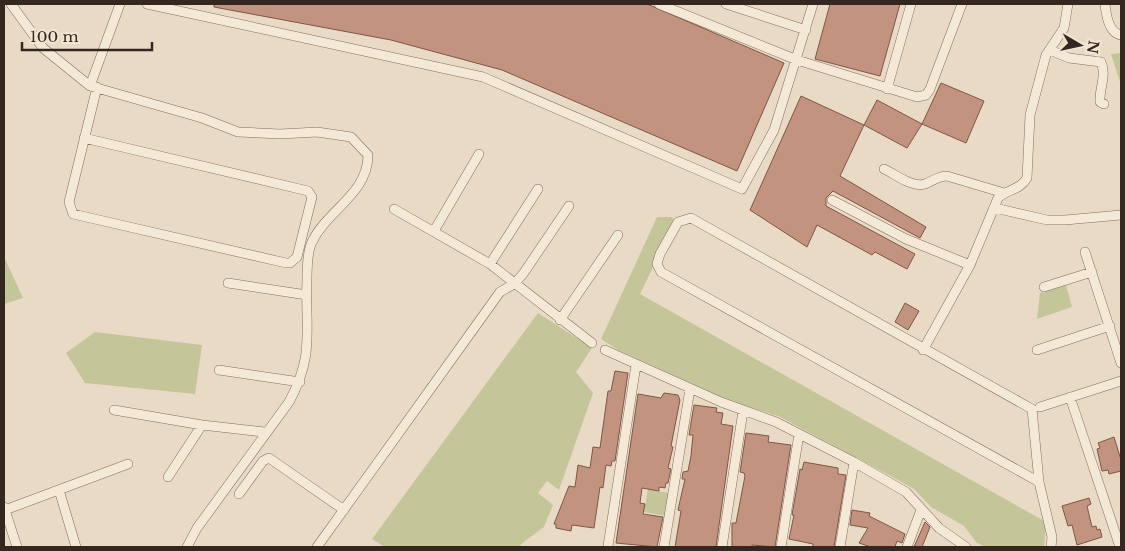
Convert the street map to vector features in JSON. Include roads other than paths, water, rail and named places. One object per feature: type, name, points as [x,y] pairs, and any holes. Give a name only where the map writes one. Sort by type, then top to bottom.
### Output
[{"type":"street","points":[[12,4],[43,48],[93,86],[202,118],[238,132],[280,134],[317,132],[350,137],[368,155],[368,168],[354,193],[323,226],[311,243],[306,295],[306,361],[300,382],[289,402],[264,432],[197,528],[188,547]]},
{"type":"street","points":[[84,138],[305,189],[312,197],[297,257],[290,263],[286,263],[73,214],[69,202],[84,138],[93,86],[120,4]]},
{"type":"street","points":[[147,4],[160,5],[483,77],[742,189],[774,130],[813,4]]},
{"type":"street","points":[[659,4],[796,60],[917,97],[926,95],[933,81],[962,4]]},
{"type":"street","points":[[726,4],[806,30]]},
{"type":"street","points":[[886,89],[911,4]]},
{"type":"street","points":[[924,350],[970,265],[998,198],[1004,193],[1023,185],[1027,178],[1030,115],[1039,77],[1050,50],[1064,28],[1068,4]]},
{"type":"street","points":[[1104,4],[1112,29],[1116,34],[1121,35]]},
{"type":"street","points":[[1050,50],[1069,58],[1101,62],[1104,74],[1100,102],[1104,104]]},
{"type":"street","points":[[434,231],[478,154]]},
{"type":"street","points":[[884,169],[915,184],[921,185],[941,176],[947,176],[1004,193]]},
{"type":"street","points":[[490,264],[538,189]]},
{"type":"street","points":[[832,200],[906,239],[970,265]]},
{"type":"street","points":[[317,547],[500,292],[514,284],[523,274],[569,206]]},
{"type":"street","points":[[995,208],[1047,220],[1121,215]]},
{"type":"street","points":[[394,209],[490,264],[560,320],[592,342]]},
{"type":"street","points":[[1039,482],[661,272],[657,264],[660,254],[678,222],[691,218],[1032,409],[1039,482],[1052,537],[1051,547]]},
{"type":"street","points":[[306,223],[323,226]]},
{"type":"street","points":[[560,320],[618,235]]},
{"type":"street","points":[[1085,252],[1121,363]]},
{"type":"street","points":[[1044,287],[1092,272]]},
{"type":"street","points":[[228,283],[306,295]]},
{"type":"street","points":[[1038,350],[1110,326]]},
{"type":"street","points":[[605,350],[690,389],[743,411],[776,422],[854,462],[906,492],[939,528],[966,547]]},
{"type":"street","points":[[608,546],[636,365]]},
{"type":"street","points":[[219,370],[300,382]]},
{"type":"street","points":[[1040,407],[1121,381]]},
{"type":"street","points":[[664,547],[690,389]]},
{"type":"street","points":[[1070,397],[1120,547]]},
{"type":"street","points":[[114,410],[202,425],[264,432]]},
{"type":"street","points":[[722,547],[743,411]]},
{"type":"street","points":[[168,477],[202,425]]},
{"type":"street","points":[[781,547],[799,434]]},
{"type":"street","points":[[239,494],[263,461],[269,458],[344,510]]},
{"type":"street","points":[[840,547],[854,462]]},
{"type":"street","points":[[17,547],[4,509],[128,464]]},
{"type":"street","points":[[60,490],[76,547]]},
{"type":"street","points":[[907,547],[921,510]]}]
